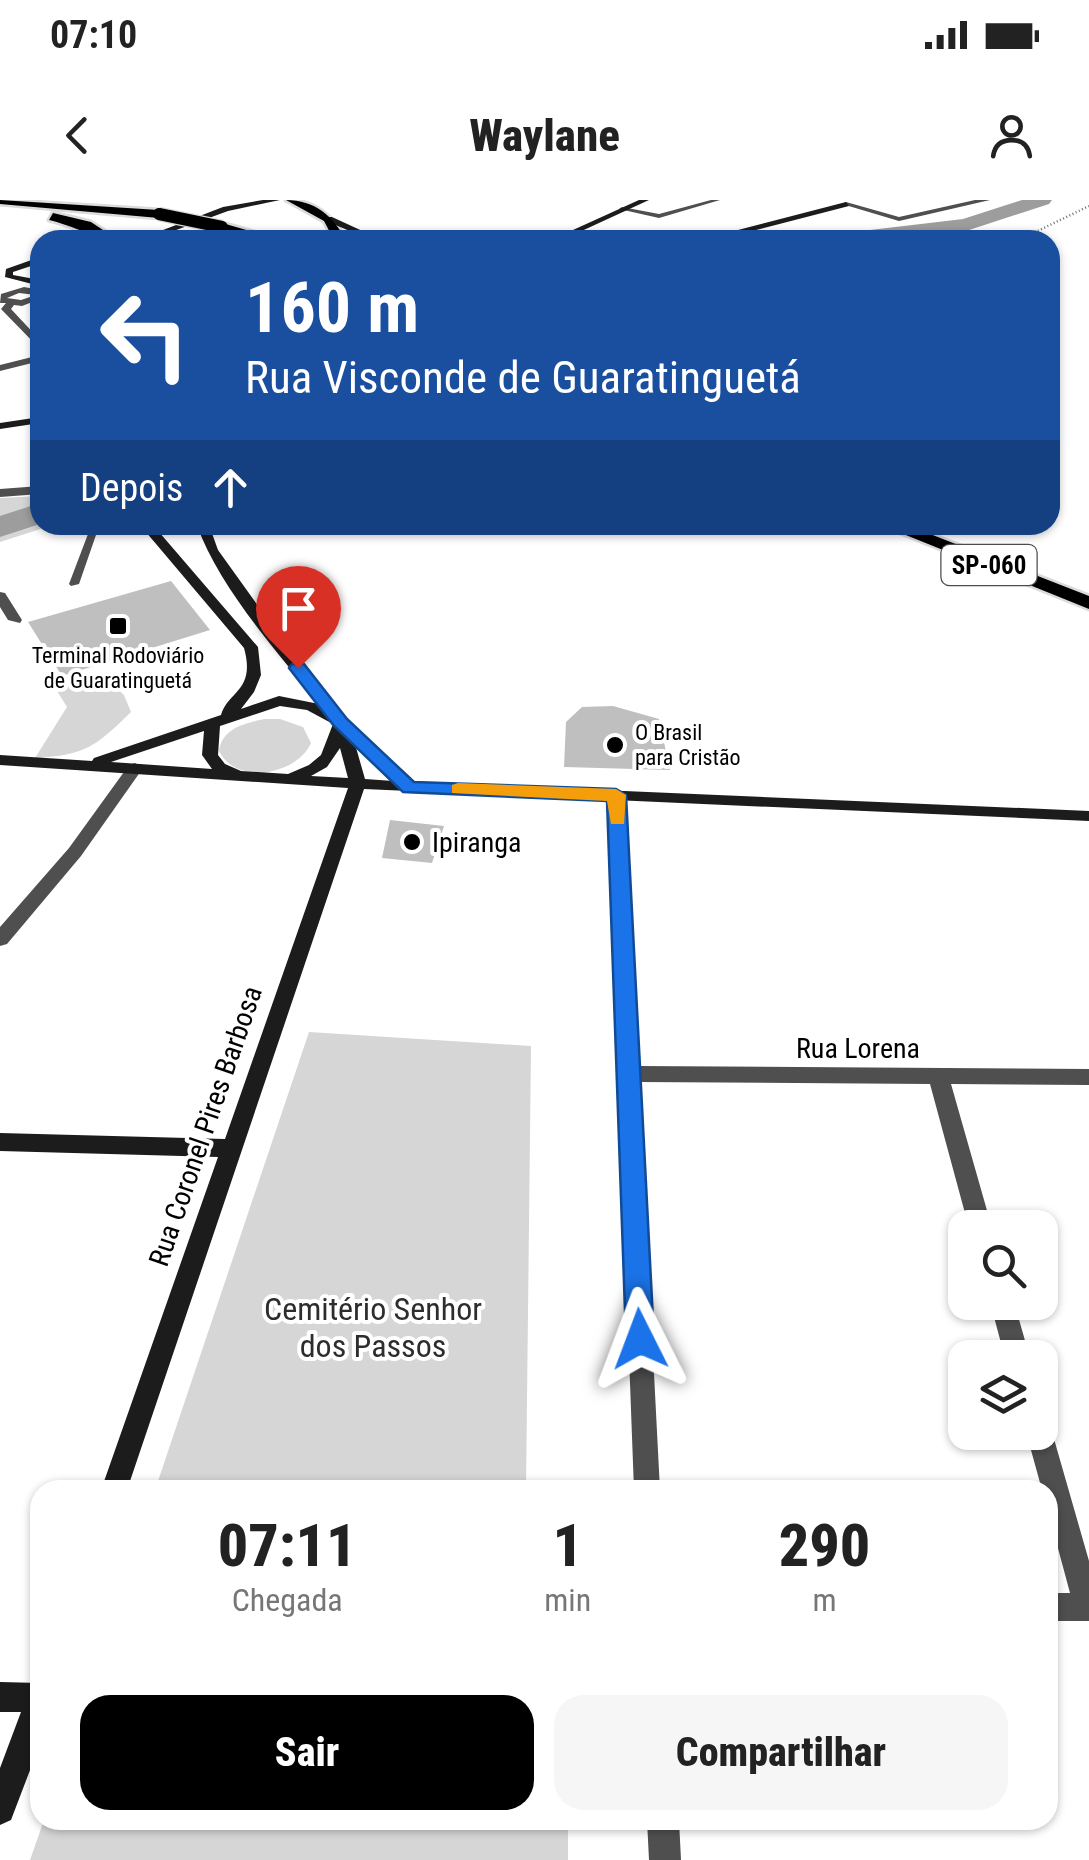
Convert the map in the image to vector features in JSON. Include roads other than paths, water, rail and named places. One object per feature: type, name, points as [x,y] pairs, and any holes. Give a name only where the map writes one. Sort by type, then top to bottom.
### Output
[{"type":"highway","points":[[292,200],[329,218],[335,230]]},
{"type":"highway","points":[[0,205],[154,216],[235,230]]},
{"type":"highway","points":[[0,205],[98,230]]},
{"type":"highway","points":[[154,216],[204,230]]},
{"type":"highway","name":"SP-060","points":[[916,535],[1089,603]]},
{"type":"highway","name":"SP-060","points":[[959,535],[1089,585]]},
{"type":"main road","points":[[148,230],[218,200],[252,205]]},
{"type":"main road","points":[[168,230],[226,209],[276,200]]},
{"type":"main road","points":[[577,230],[645,200]]},
{"type":"main road","points":[[835,200],[846,204]]},
{"type":"main road","points":[[747,230],[846,204]]},
{"type":"main road","points":[[329,218],[356,230]]},
{"type":"main road","points":[[30,264],[9,271],[9,277],[30,287]]},
{"type":"main road","points":[[0,426],[30,422]]},
{"type":"main road","points":[[155,535],[251,647],[256,660],[245,696],[213,722],[210,755],[219,768],[244,774]]},
{"type":"main road","points":[[207,535],[212,550],[340,722],[409,788]]},
{"type":"main road","points":[[88,764],[279,701],[311,706],[340,722],[358,784]]},
{"type":"main road","points":[[274,776],[298,775],[320,768],[332,756],[340,722]]},
{"type":"main road","points":[[0,760],[409,788],[1089,816]]},
{"type":"main road","name":"Rua Coronel Pires Barbosa","points":[[117,1480],[358,784]]},
{"type":"main road","points":[[0,1142],[232,1148]]},
{"type":"main road","points":[[0,1697],[30,1699]]},
{"type":"main road","points":[[0,1809],[30,1727]]},
{"type":"street","points":[[860,208],[876,200]]},
{"type":"street","points":[[846,204],[899,220],[986,200]]},
{"type":"street","points":[[30,291],[1,297],[11,303],[6,309],[30,335]]},
{"type":"street","points":[[0,368],[30,360]]},
{"type":"street","points":[[0,492],[30,490]]},
{"type":"street","points":[[0,596],[15,620]]},
{"type":"street","points":[[0,939],[75,852],[135,768]]},
{"type":"street","points":[[616,795],[647,1480]]},
{"type":"street","name":"Rua Lorena","points":[[627,1074],[1089,1077]]},
{"type":"street","points":[[938,1076],[976,1210]]},
{"type":"street","points":[[1043,1450],[1052,1480]]},
{"type":"street","points":[[1058,1502],[1088,1607],[1058,1606]]},
{"type":"street","points":[[662,1830],[664,1860]]},
{"type":"lane","points":[[622,209],[659,216],[717,200]]},
{"type":"lane","points":[[74,584],[92,535]]},
{"type":"waterway","points":[[926,230],[966,225],[1042,200]]},
{"type":"waterway","points":[[0,527],[30,516]]},
{"type":"place","name":"Terminal Rodoviário de Guaratinguetá","points":[[118,626]]},
{"type":"place","name":"O Brasil para Cristão","points":[[615,745]]},
{"type":"place","name":"Ipiranga","points":[[412,842]]},
{"type":"park label","name":"Cemitério Senhor dos Passos","points":[[373,1328]]}]
